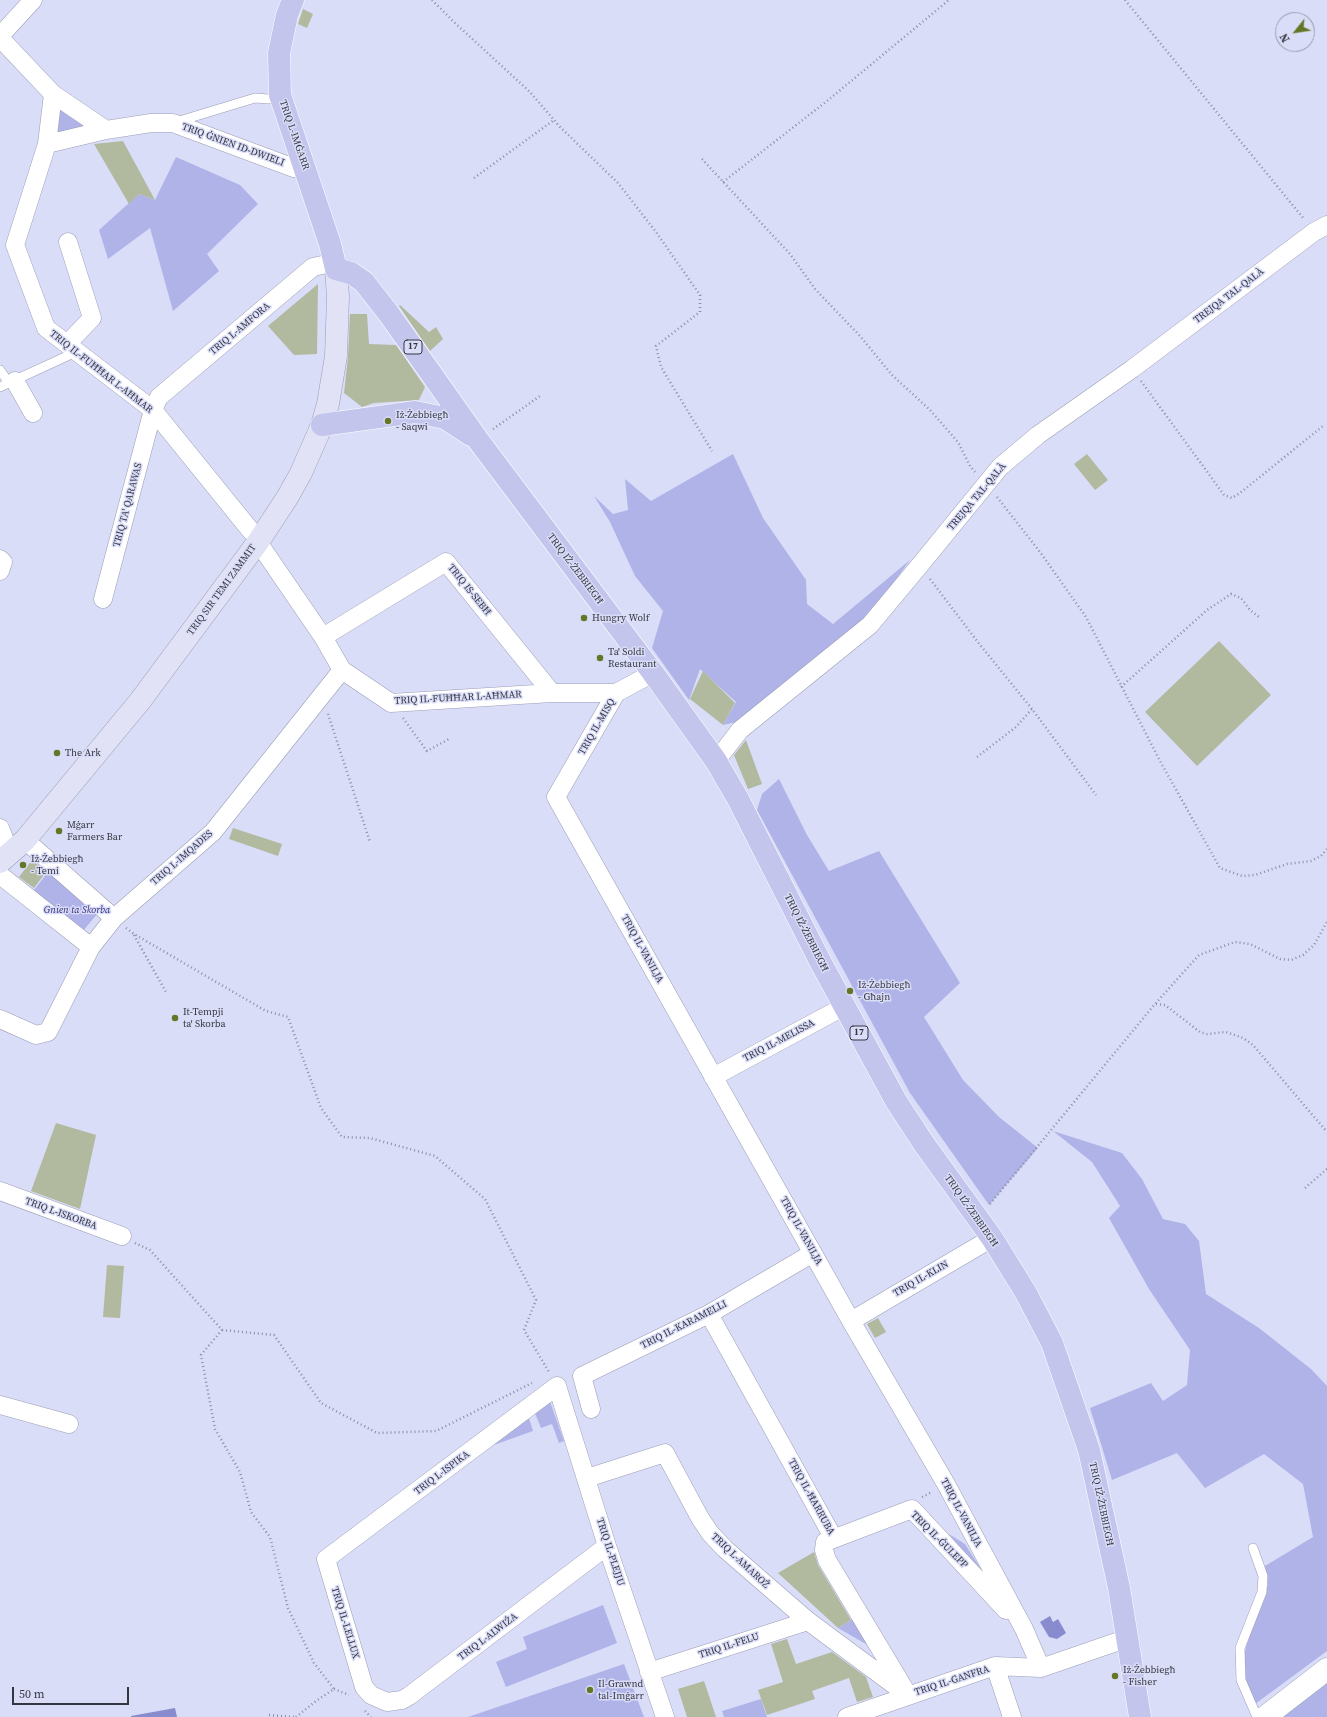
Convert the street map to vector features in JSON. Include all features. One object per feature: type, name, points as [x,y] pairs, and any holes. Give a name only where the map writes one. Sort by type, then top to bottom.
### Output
[{"type":"main road","name":"TRIQ L-IMĠARR","points":[[279,0],[265,52],[269,99],[332,266]]},
{"type":"main road","name":"TRIQ L-IMĠARR","points":[[292,0],[278,53],[280,95],[330,244],[332,266]]},
{"type":"main road","name":"TRIQ IŻ-ŻEBBIEGĦ","points":[[332,266],[351,273],[364,282],[389,314],[478,440],[653,673],[716,761],[738,799],[896,1101],[924,1144],[992,1238],[1026,1293],[1052,1343],[1089,1450],[1118,1581],[1140,1717]]},
{"type":"main road","name":"TRIQ SIR TEMI ZAMMIT","points":[[7,844],[140,702],[254,536],[287,498],[301,473],[322,425],[328,404],[336,356],[338,297],[332,266]]},
{"type":"main road","name":"TRIQ SIR TEMI ZAMMIT","points":[[254,536],[312,420],[324,382],[330,324],[332,266]]},
{"type":"main road","points":[[415,412],[422,409],[431,401],[435,389],[434,376]]},
{"type":"main road","name":"17","points":[[322,425],[415,412],[445,418],[478,440]]},
{"type":"main road","name":"TRIQ IŻ-ŻEBBIEGĦ","points":[[1126,1717],[1132,1674]]},
{"type":"street","points":[[33,0],[0,37],[53,94],[106,130]]},
{"type":"street","name":"TRIQ IL-FUĦĦAR L-AĦMAR","points":[[53,94],[47,144],[15,245],[46,328],[152,410],[254,536],[323,637],[342,670],[391,703],[552,693],[616,694]]},
{"type":"street","name":"TRIQ ĠNIEN ID-DWIELI","points":[[47,144],[106,130],[151,123],[173,123],[294,168]]},
{"type":"street","name":"TREJQA TAL-QALÀ","points":[[716,761],[740,730],[870,624],[920,566],[1000,467],[1038,435],[1132,369],[1321,229]]},
{"type":"street","points":[[68,242],[92,318],[71,348]]},
{"type":"street","name":"TRIQ L-AMFORA","points":[[152,410],[159,397],[313,267],[332,266]]},
{"type":"street","points":[[8,384],[33,413]]},
{"type":"street","name":"TRIQ TA' QARAWAS","points":[[103,599],[152,410]]},
{"type":"street","points":[[0,559],[3,562],[0,571]]},
{"type":"street","name":"TRIQ IS-SEBĦ","points":[[323,637],[446,562],[552,693]]},
{"type":"street","name":"TRIQ L-IMQADES","points":[[0,1019],[36,1035],[48,1032],[91,947],[114,918],[213,832],[342,670]]},
{"type":"street","name":"TRIQ IL-MISQ","points":[[556,797],[616,694],[653,673]]},
{"type":"street","name":"TRIQ IL-VANILJA","points":[[556,797],[713,1077],[946,1484],[1024,1629],[1041,1668]]},
{"type":"street","points":[[7,844],[114,918]]},
{"type":"street","points":[[0,875],[91,947]]},
{"type":"street","name":"TRIQ IL-MELISSA","points":[[713,1077],[845,1006]]},
{"type":"street","name":"TRIQ L-ISKORBA","points":[[0,1191],[122,1236]]},
{"type":"street","name":"TRIQ IL-KLIN","points":[[851,1320],[992,1238]]},
{"type":"street","name":"TRIQ IL-KARAMELLI","points":[[591,1409],[582,1376],[709,1314],[813,1253]]},
{"type":"street","name":"TRIQ IL-ĦARRUBA","points":[[709,1314],[834,1539],[825,1542],[824,1550],[827,1560],[908,1695]]},
{"type":"street","name":"TRIQ IL-PLEJJU","points":[[557,1386],[607,1546],[665,1717]]},
{"type":"street","name":"TRIQ L-ISPIKA","points":[[326,1559],[557,1386]]},
{"type":"street","points":[[0,1405],[69,1424]]},
{"type":"street","name":"TRIQ L-AMAROŻ","points":[[587,1478],[665,1453],[700,1518],[710,1533],[730,1554],[808,1621],[908,1695]]},
{"type":"street","name":"TRIQ IL-ĠULEPP","points":[[834,1539],[912,1509],[1024,1629]]},
{"type":"street","name":"TRIQ L-ALWIŻA","points":[[364,1687],[371,1695],[387,1702],[402,1700],[409,1696],[607,1546]]},
{"type":"street","name":"TRIQ IL-LELLUX","points":[[326,1559],[364,1687]]},
{"type":"street","name":"TRIQ IL-FELU","points":[[649,1672],[808,1621]]},
{"type":"street","name":"TRIQ IL-GANFRA","points":[[847,1717],[995,1666],[1041,1668],[1128,1638]]},
{"type":"street","points":[[995,1666],[1012,1717]]},
{"type":"street","points":[[1265,1717],[1327,1669]]},
{"type":"lane","name":"TRIQ ĠNIEN ID-DWIELI","points":[[173,123],[255,98],[269,99]]},
{"type":"lane","points":[[0,370],[8,384],[71,348]]},
{"type":"lane","points":[[1253,1548],[1263,1576],[1262,1592],[1240,1648],[1241,1680],[1257,1717]]},
{"type":"path","points":[[432,0],[455,24],[530,92],[554,120],[618,183],[656,232],[700,295],[700,312],[656,346],[661,367],[712,451]]},
{"type":"path","points":[[723,182],[827,101],[949,0]]},
{"type":"path","points":[[1125,0],[1321,229]]},
{"type":"path","points":[[474,178],[554,120]]},
{"type":"path","points":[[702,159],[790,254],[815,289],[860,336],[892,375],[930,410],[958,442],[970,466],[1040,552],[1086,617],[1160,761],[1220,868],[1242,876],[1255,876],[1287,864],[1311,861],[1321,856],[1327,849]]},
{"type":"path","points":[[1132,369],[1224,495],[1232,498],[1324,426]]},
{"type":"path","points":[[478,440],[540,396]]},
{"type":"path","points":[[920,566],[977,641],[1032,709],[1096,795]]},
{"type":"path","points":[[1121,687],[1207,610],[1231,594],[1241,598],[1250,610],[1259,617]]},
{"type":"path","points":[[322,696],[370,842]]},
{"type":"path","points":[[391,703],[427,751],[449,739]]},
{"type":"path","points":[[977,757],[1016,726],[1032,709]]},
{"type":"path","points":[[114,918],[134,934],[266,1011],[288,1017],[321,1108],[342,1137],[370,1138],[435,1156],[485,1199],[536,1300],[524,1330],[557,1386]]},
{"type":"path","points":[[978,1219],[1155,1004],[1200,955],[1234,942],[1250,944],[1280,959],[1292,960],[1303,955],[1314,944],[1327,922]]},
{"type":"path","points":[[134,934],[167,994]]},
{"type":"path","points":[[1155,1004],[1165,1005],[1200,1032],[1207,1034],[1226,1032],[1243,1038],[1253,1045],[1327,1132]]},
{"type":"path","points":[[1305,1188],[1327,1169]]},
{"type":"path","points":[[122,1236],[150,1250],[222,1330],[274,1335],[321,1403],[377,1433],[436,1431],[535,1381],[557,1386]]},
{"type":"path","points":[[222,1330],[201,1355],[215,1429],[240,1472],[251,1512],[270,1537],[288,1608],[314,1663],[334,1690],[316,1701],[295,1717],[268,1715]]},
{"type":"green space","points":[[59,109],[87,126],[55,135]]},
{"type":"green space","points":[[176,157],[240,185],[258,204],[207,254],[219,271],[173,311],[150,228],[108,259],[99,230],[139,194],[155,200]]},
{"type":"green space","points":[[733,454],[763,518],[806,580],[807,604],[833,624],[910,560],[878,604],[844,638],[741,721],[723,725],[736,702],[700,669],[689,700],[652,648],[663,611],[635,576],[610,522],[594,496],[613,514],[628,510],[625,479],[651,501]]},
{"type":"green space","points":[[779,779],[807,835],[829,871],[879,851],[960,983],[924,1017],[963,1080],[999,1117],[1038,1148],[989,1205],[910,1093],[757,810],[762,794]]},
{"type":"green space","name":"Gnien ta Skorba","points":[[48,872],[98,913],[83,931],[34,890]]},
{"type":"green space","points":[[1053,1131],[1122,1153],[1142,1179],[1163,1219],[1185,1224],[1199,1241],[1206,1294],[1259,1328],[1311,1369],[1327,1386],[1327,1651],[1255,1704],[1247,1687],[1242,1665],[1248,1639],[1268,1585],[1265,1566],[1313,1537],[1303,1484],[1264,1454],[1205,1488],[1177,1453],[1112,1480],[1090,1408],[1151,1383],[1163,1401],[1187,1385],[1190,1350],[1149,1289],[1109,1218],[1120,1206],[1092,1162]]},
{"type":"green space","points":[[549,1399],[564,1441],[559,1443],[552,1424],[541,1428],[534,1411]]},
{"type":"green space","points":[[528,1415],[533,1431],[491,1446]]},
{"type":"green space","points":[[949,1534],[965,1544],[991,1585]]},
{"type":"green space","points":[[603,1605],[617,1643],[506,1687],[496,1662],[527,1649],[523,1637]]},
{"type":"green space","points":[[853,1619],[871,1647],[838,1628]]},
{"type":"green space","name":"Il-Grawnd tal-Imġarr","points":[[624,1664],[644,1717],[468,1717]]},
{"type":"green space","points":[[1327,1681],[1327,1717],[1280,1717]]},
{"type":"green space","points":[[761,1699],[767,1717],[724,1717],[722,1711]]},
{"type":"shaded area","points":[[1050,1616],[1053,1622],[1058,1619],[1066,1633],[1057,1639],[1049,1637],[1040,1622]]},
{"type":"shaded area","points":[[175,1708],[177,1717],[131,1717],[131,1716]]},
{"type":"building","points":[[303,9],[313,14],[307,28],[298,24]]},
{"type":"building","points":[[123,141],[155,200],[139,194],[129,204],[94,144]]},
{"type":"building","points":[[318,284],[317,354],[294,355],[268,326]]},
{"type":"building","points":[[400,305],[429,332],[436,327],[443,339],[430,351],[399,306]]},
{"type":"building","points":[[350,314],[367,314],[369,344],[396,345],[425,387],[419,400],[374,403],[362,407],[344,393],[348,357]]},
{"type":"building","points":[[1087,454],[1108,480],[1095,490],[1074,464]]},
{"type":"building","points":[[1219,641],[1271,695],[1197,766],[1145,712]]},
{"type":"building","points":[[703,671],[735,703],[723,725],[690,699]]},
{"type":"building","points":[[746,740],[762,784],[748,789],[734,755]]},
{"type":"building","points":[[233,828],[282,844],[278,856],[229,839]]},
{"type":"building","points":[[32,860],[46,872],[34,888],[19,877]]},
{"type":"building","points":[[56,1123],[96,1135],[80,1209],[31,1191]]},
{"type":"building","points":[[107,1265],[124,1266],[120,1318],[103,1317]]},
{"type":"building","points":[[878,1318],[886,1332],[875,1338],[867,1324]]},
{"type":"building","points":[[814,1552],[818,1565],[851,1620],[838,1628],[778,1573]]},
{"type":"building","points":[[787,1639],[796,1664],[832,1652],[866,1677],[873,1697],[857,1702],[849,1678],[812,1691],[815,1699],[767,1715],[758,1690],[783,1682],[771,1644]]},
{"type":"building","points":[[704,1681],[716,1717],[687,1717],[678,1689]]},
{"type":"place","name":"Iż-Żebbiegħ - Saqwi","points":[[388,421]]},
{"type":"place","name":"Hungry Wolf","points":[[584,618]]},
{"type":"place","name":"Ta' Soldi Restaurant","points":[[600,658]]},
{"type":"place","name":"The Ark","points":[[57,753]]},
{"type":"place","name":"Mġarr Farmers Bar","points":[[59,831]]},
{"type":"place","name":"Iż-Żebbiegħ - Temi","points":[[23,865]]},
{"type":"place","name":"Iż-Żebbiegħ - Għajn","points":[[850,991]]},
{"type":"place","name":"It-Tempji ta' Skorba","points":[[175,1018]]},
{"type":"place","name":"Iż-Żebbiegħ - Fisher","points":[[1115,1676]]},
{"type":"place","name":"Il-Grawnd tal-Imġarr","points":[[590,1690]]}]
